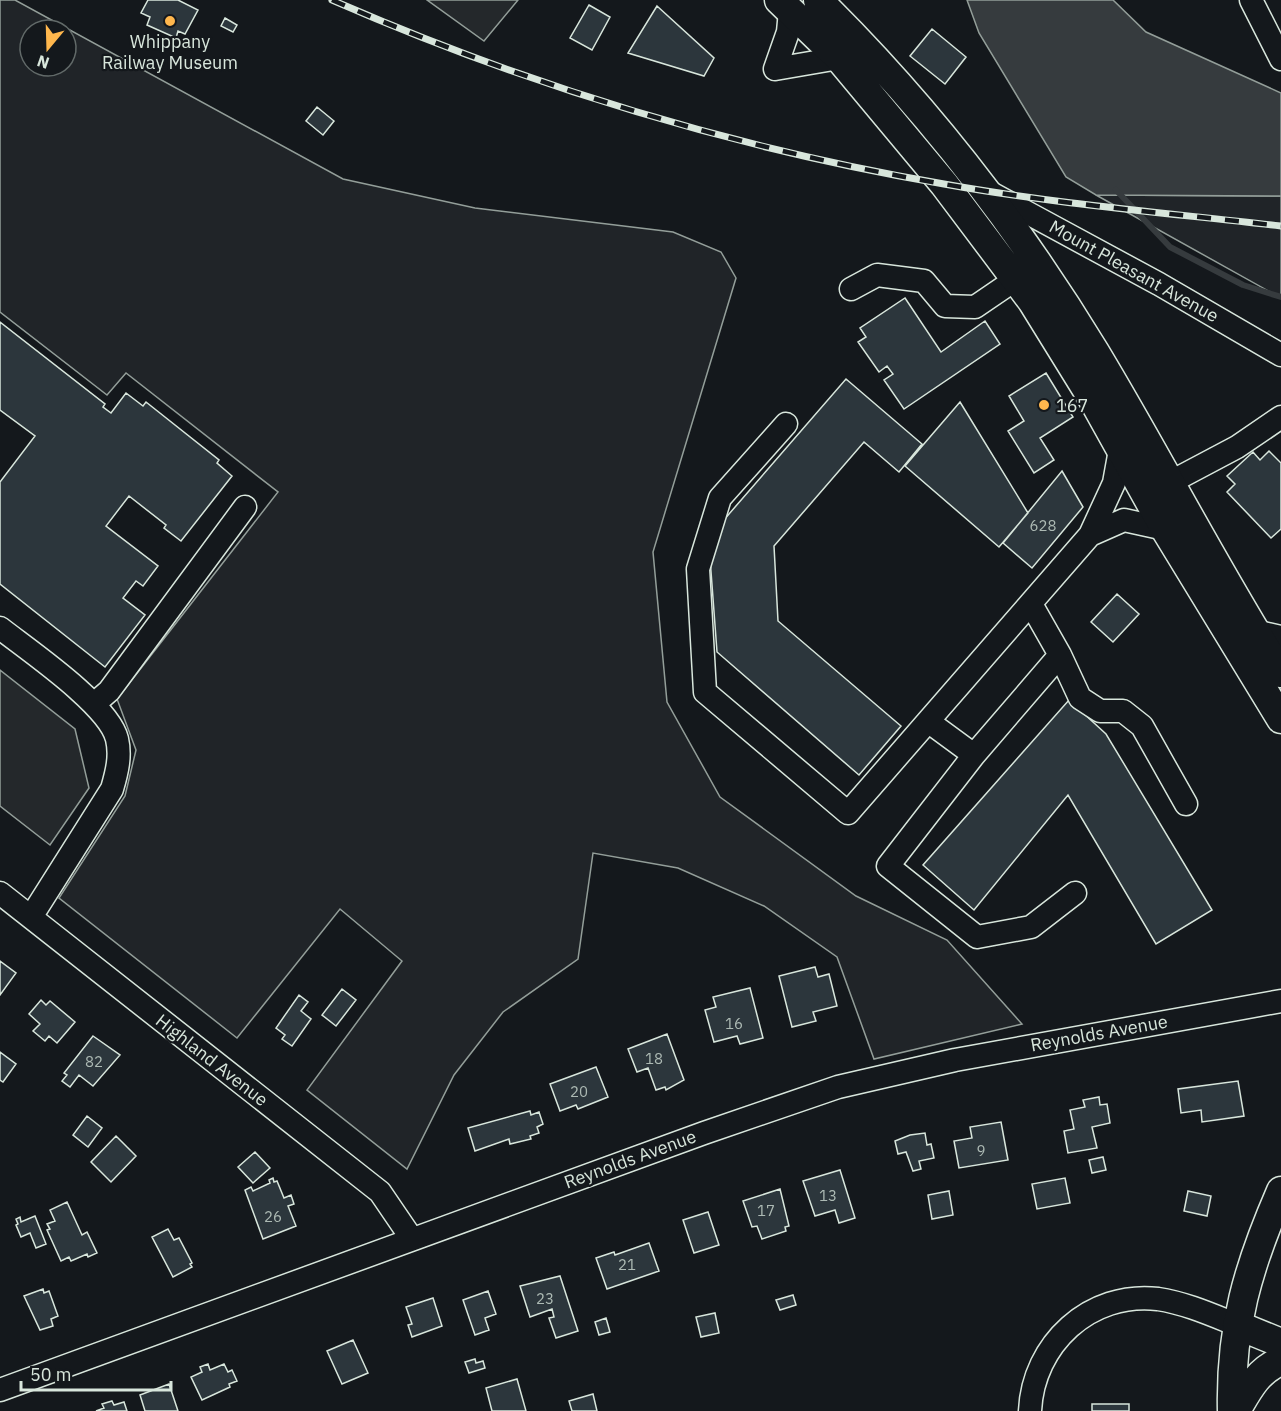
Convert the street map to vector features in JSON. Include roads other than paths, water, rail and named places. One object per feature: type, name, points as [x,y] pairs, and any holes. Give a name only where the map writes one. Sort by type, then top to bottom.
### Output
[{"type":"main road","points":[[818,0],[855,36],[925,115],[986,191],[1044,272],[1095,353],[1169,483],[1268,634],[1281,673]]},
{"type":"main road","points":[[785,6],[839,58],[944,184],[1016,279],[1092,398],[1165,529],[1281,719]]},
{"type":"main road","points":[[1234,1411],[1237,1325],[1243,1290],[1258,1244],[1281,1191]]},
{"type":"main road","points":[[1237,1325],[1281,1343]]},
{"type":"main road","points":[[1234,1411],[1250,1385],[1266,1368],[1281,1361]]},
{"type":"street","points":[[1251,0],[1281,59]]},
{"type":"street","points":[[785,6],[788,32],[775,69],[839,58]]},
{"type":"street","name":"Mount Pleasant Avenue","points":[[986,191],[1159,284],[1281,355]]},
{"type":"street","points":[[851,289],[877,275],[924,282],[945,306],[975,307],[1016,279]]},
{"type":"street","points":[[1169,483],[1237,447],[1278,419]]},
{"type":"street","points":[[786,424],[720,498],[698,569],[705,692],[848,813],[1090,535],[1114,483],[1120,450]]},
{"type":"street","points":[[94,704],[109,691],[245,507]]},
{"type":"street","points":[[1090,535],[1124,520],[1165,529]]},
{"type":"street","points":[[1031,604],[1060,655],[1080,698],[1100,711],[1123,711],[1142,726],[1186,804]]},
{"type":"street","points":[[0,628],[94,704],[117,737],[120,765],[112,789],[30,917]]},
{"type":"street","points":[[1060,655],[975,755],[888,866],[977,937],[1031,927],[1075,893]]},
{"type":"street","points":[[929,722],[975,755]]},
{"type":"street","name":"Highland Avenue","points":[[0,893],[380,1192],[412,1239]]},
{"type":"street","name":"Reynolds Avenue","points":[[0,1390],[773,1108],[838,1087],[955,1060],[1281,1000]]},
{"type":"street","points":[[1030,1411],[1033,1383],[1051,1346],[1070,1326],[1100,1307],[1132,1299],[1160,1299],[1199,1310],[1237,1325]]},
{"type":"waterway","points":[[1116,190],[1170,247],[1243,285],[1281,297]]},
{"type":"railway","points":[[332,0],[480,60],[556,86],[632,110],[787,152],[986,191],[1070,203],[1281,226]]},
{"type":"place","name":"Whippany Railway Museum","points":[[170,21]]},
{"type":"place","name":"167","points":[[1044,405]]}]
